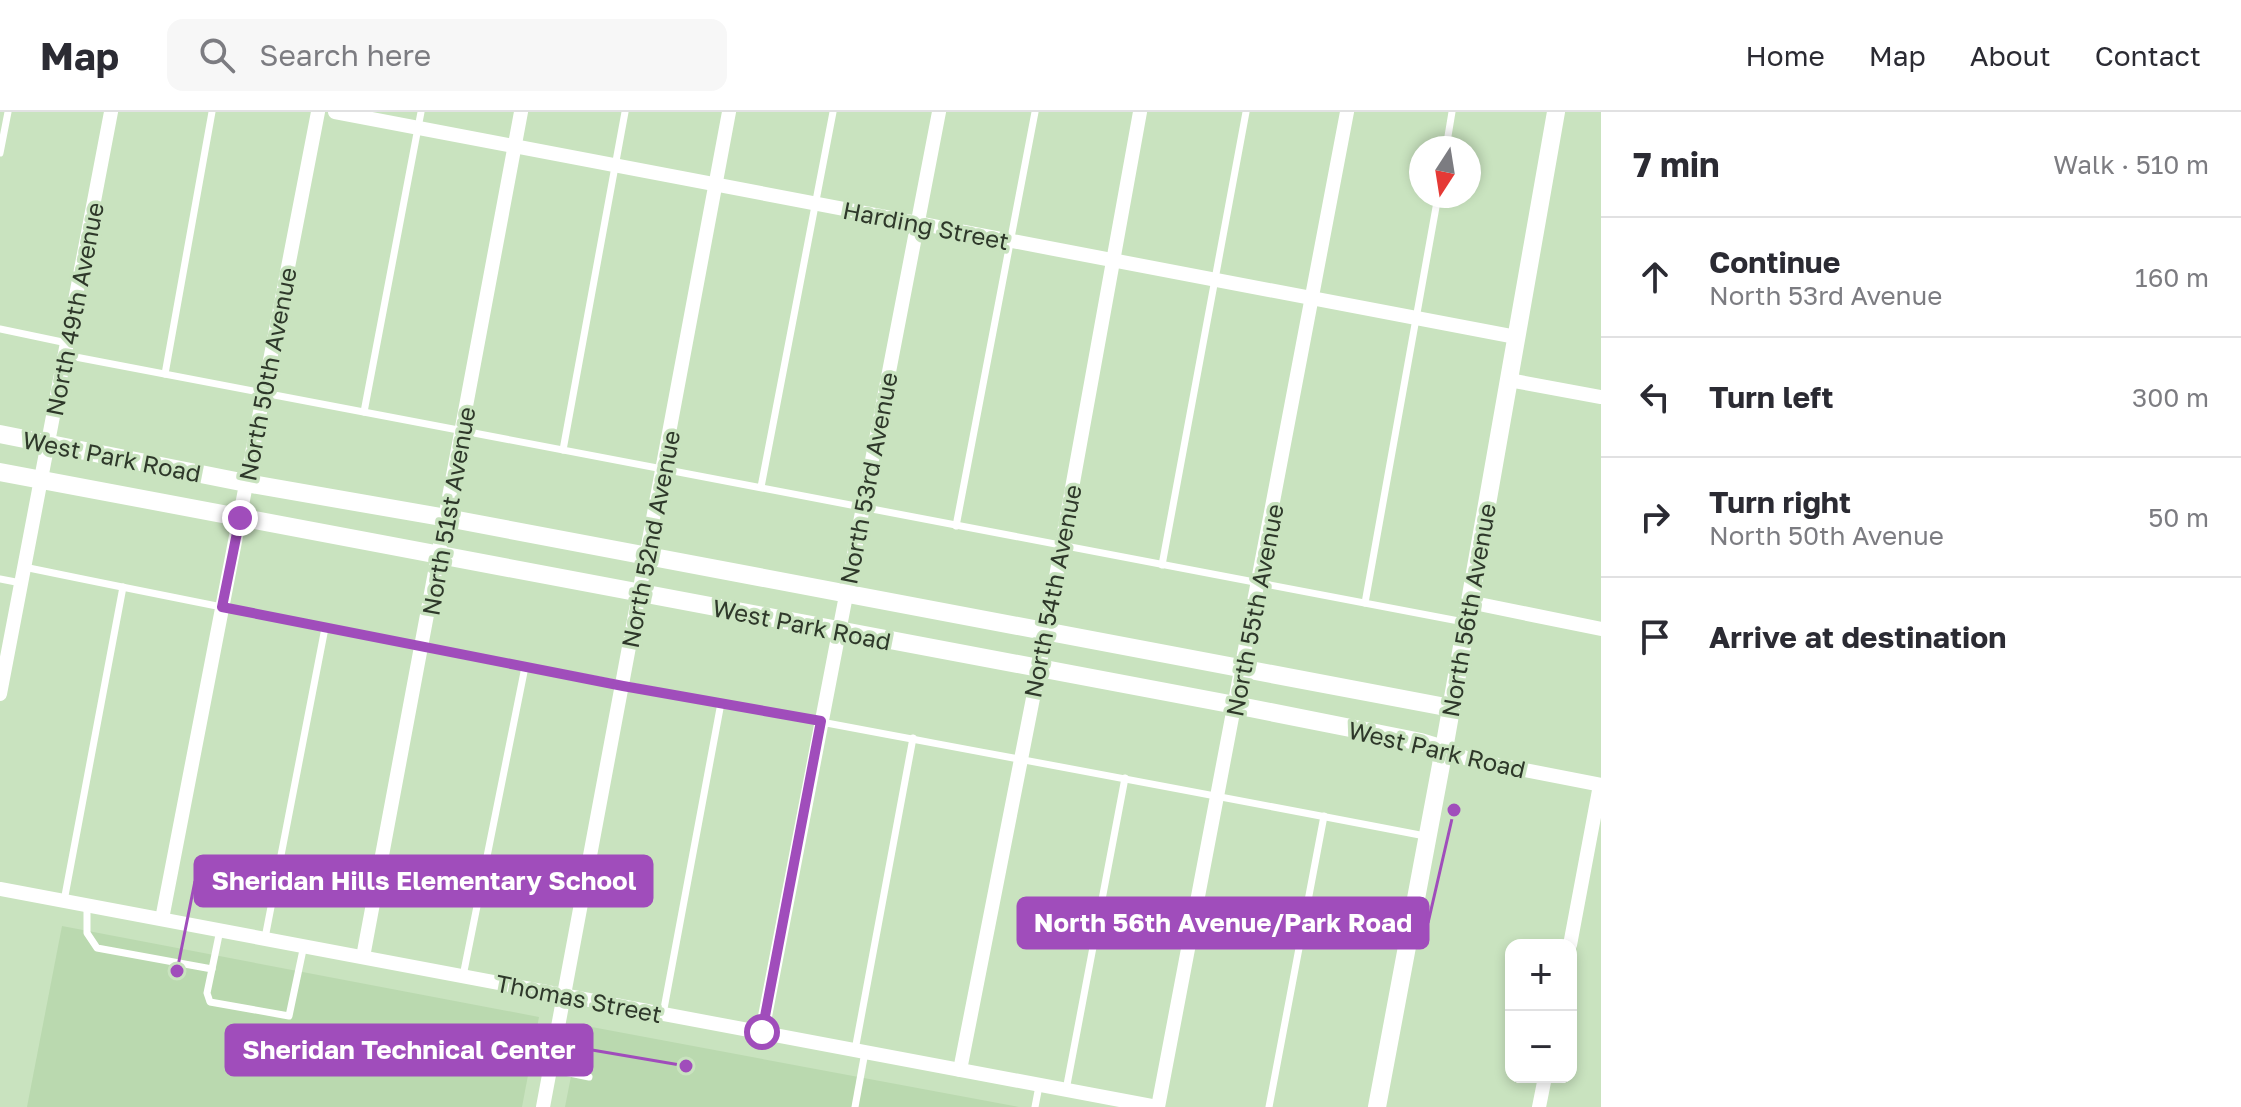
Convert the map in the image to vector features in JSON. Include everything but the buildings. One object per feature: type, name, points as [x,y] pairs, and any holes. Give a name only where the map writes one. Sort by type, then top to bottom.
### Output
[{"type":"street","name":"North 49th Avenue","points":[[0,694],[111,112]]},
{"type":"street","name":"North 50th Avenue","points":[[162,919],[318,112]]},
{"type":"street","name":"Harding Street","points":[[335,112],[1516,337]]},
{"type":"street","name":"North 51st Avenue","points":[[363,957],[521,112]]},
{"type":"street","name":"North 52nd Avenue","points":[[543,1107],[729,112]]},
{"type":"street","name":"North 53rd Avenue","points":[[762,1032],[939,112]]},
{"type":"street","name":"North 54th Avenue","points":[[960,1070],[1046,632],[1140,112]]},
{"type":"street","name":"North 55th Avenue","points":[[1158,1107],[1347,112]]},
{"type":"street","name":"North 56th Avenue","points":[[1377,1107],[1444,749],[1556,112]]},
{"type":"street","points":[[1509,380],[1601,397]]},
{"type":"street","name":"West Park Road","points":[[0,434],[246,483],[447,518],[1451,708]]},
{"type":"street","name":"West Park Road","points":[[0,472],[1235,705],[1421,742],[1468,759],[1600,785]]},
{"type":"street","points":[[1469,602],[1601,629]]},
{"type":"street","points":[[1571,939],[1600,785]]},
{"type":"street","name":"Thomas Street","points":[[0,889],[1133,1105],[1158,1107]]},
{"type":"street","points":[[1539,1107],[1544,1083]]},
{"type":"lane","points":[[0,153],[8,112]]},
{"type":"lane","points":[[165,374],[212,112]]},
{"type":"lane","points":[[364,412],[421,112]]},
{"type":"lane","points":[[563,450],[625,112]]},
{"type":"lane","points":[[761,487],[833,112]]},
{"type":"lane","points":[[956,526],[1035,112]]},
{"type":"lane","points":[[1162,565],[1246,112]]},
{"type":"lane","points":[[1448,136],[1452,112]]},
{"type":"lane","points":[[1365,603],[1436,208]]},
{"type":"lane","points":[[0,329],[165,374],[1466,623]]},
{"type":"lane","points":[[24,567],[623,686],[1428,836]]},
{"type":"lane","points":[[0,579],[21,583]]},
{"type":"lane","points":[[64,901],[123,587]]},
{"type":"lane","points":[[265,938],[325,628]]},
{"type":"lane","points":[[463,976],[525,667]]},
{"type":"lane","points":[[663,1014],[721,703]]},
{"type":"lane","points":[[855,1107],[860,1051],[913,738]]},
{"type":"lane","points":[[1066,1090],[1125,778]]},
{"type":"lane","points":[[1269,1107],[1324,816]]},
{"type":"lane","points":[[87,905],[87,933],[97,948],[212,969]]},
{"type":"lane","points":[[220,930],[207,993],[210,1002],[289,1016],[304,945]]},
{"type":"lane","points":[[550,1069],[589,1077]]},
{"type":"lane","points":[[1035,1107],[1040,1085]]},
{"type":"shaded area","points":[[62,926],[539,1017],[522,1107],[27,1107]]},
{"type":"shaded area","points":[[581,1025],[1019,1107],[565,1107]]},
{"type":"place","name":"North 56th Avenue/Park Road","points":[[1454,810]]},
{"type":"place","name":"Sheridan Hills Elementary School","points":[[177,971]]},
{"type":"place","name":"Sheridan Technical Center","points":[[686,1066]]},
{"type":"route","points":[[240,518],[222,607],[623,686],[821,721],[762,1032]]}]
